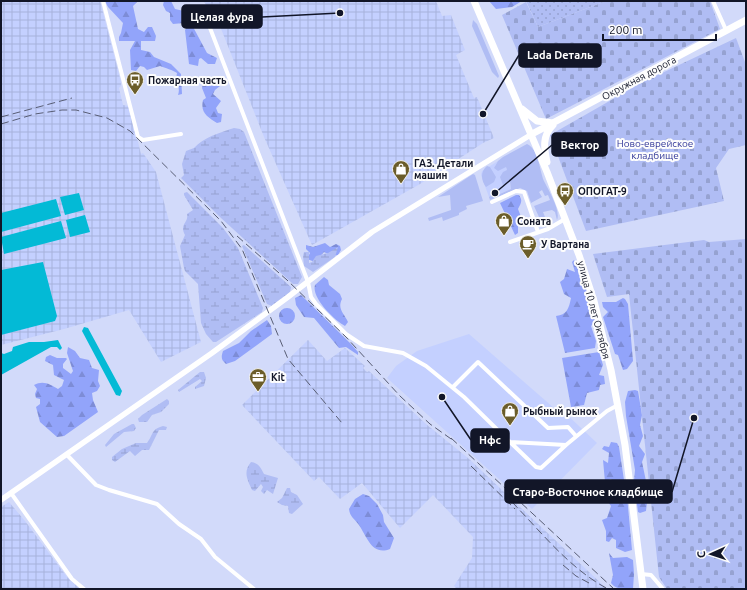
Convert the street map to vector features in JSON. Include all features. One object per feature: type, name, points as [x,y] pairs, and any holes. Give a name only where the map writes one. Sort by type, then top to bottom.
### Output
[{"type":"main road","name":"улица 10 лет Октября","points":[[474,1],[548,172],[566,218],[594,301],[618,405],[630,484],[642,589]]},
{"type":"main road","name":"Окружная дорога","points":[[532,134],[746,20]]},
{"type":"main road","points":[[517,102],[529,116],[537,121],[548,123],[556,122]]},
{"type":"main road","points":[[548,172],[545,140],[547,132],[556,122]]},
{"type":"street","points":[[103,1],[138,137],[143,140],[181,134]]},
{"type":"street","points":[[713,1],[726,30]]},
{"type":"street","points":[[205,15],[308,282],[311,297],[346,334],[364,346],[394,350],[413,358],[453,388],[536,467],[541,468],[576,436],[607,411],[618,405]]},
{"type":"street","points":[[1,500],[212,353],[308,282],[372,232],[399,214],[532,134]]},
{"type":"street","points":[[492,202],[516,191],[524,192],[538,232]]},
{"type":"street","points":[[510,242],[538,232],[566,218]]},
{"type":"street","points":[[453,388],[478,362],[548,428],[568,427],[576,436]]},
{"type":"street","points":[[510,442],[566,445]]},
{"type":"street","points":[[66,455],[96,485],[157,504],[179,524],[201,539],[216,557],[254,589]]},
{"type":"street","points":[[11,493],[72,579],[84,589]]},
{"type":"street","points":[[641,574],[651,575],[663,589]]},
{"type":"shaded area","points":[[1,1],[100,1],[121,82],[121,86],[119,88],[123,105],[129,106],[141,154],[143,153],[156,172],[201,342],[161,362],[129,310],[1,345]]},
{"type":"shaded area","points":[[204,1],[436,1],[442,16],[451,15],[465,50],[456,55],[474,98],[477,97],[494,138],[483,143],[420,184],[312,245],[264,137],[214,11],[210,13]]},
{"type":"shaded area","points":[[498,161],[495,166],[506,167],[511,189],[493,197],[492,195],[489,197],[481,175],[482,171]]},
{"type":"shaded area","points":[[79,193],[84,210],[65,215],[60,197]]},
{"type":"shaded area","points":[[56,199],[61,216],[1,232],[1,213]]},
{"type":"shaded area","points":[[85,215],[90,232],[70,237],[66,220]]},
{"type":"shaded area","points":[[61,221],[66,238],[4,254],[1,237]]},
{"type":"shaded area","points":[[43,262],[57,316],[55,321],[1,335],[1,270]]},
{"type":"shaded area","points":[[84,327],[88,328],[122,391],[120,396],[116,395],[82,331]]},
{"type":"shaded area","name":"Рыбный рынок","points":[[469,334],[554,408],[561,409],[597,443],[532,509],[387,378],[396,366],[417,351]]},
{"type":"shaded area","points":[[58,340],[62,348],[60,350],[57,347],[51,347],[1,375],[1,353],[4,354],[12,351],[13,347],[29,342]]},
{"type":"shaded area","points":[[308,340],[327,361],[345,348],[365,366],[363,368],[367,372],[369,371],[426,424],[468,458],[605,587],[604,589],[457,589],[454,586],[472,558],[473,537],[433,495],[400,528],[362,483],[340,499],[319,477],[314,481],[242,405]]},
{"type":"shaded area","points":[[9,502],[67,577],[80,589],[1,589],[1,507]]},
{"type":"green space","points":[[105,1],[138,1],[133,6],[138,29],[144,32],[148,27],[152,27],[156,36],[155,41],[141,41],[141,50],[150,52],[154,57],[171,64],[181,74],[182,94],[178,95],[179,89],[177,73],[173,71],[160,66],[147,70],[140,66],[136,71],[131,70],[130,50],[135,41],[119,41],[123,23],[108,7]]},
{"type":"green space","points":[[164,1],[171,1],[175,9],[184,11],[186,16],[184,23],[173,24],[170,20],[170,13],[166,11],[163,5]]},
{"type":"green space","points":[[489,1],[522,1],[512,7],[496,9]]},
{"type":"green space","points":[[526,1],[606,1],[538,27]]},
{"type":"green space","points":[[606,1],[710,1],[720,29],[546,119],[502,15],[526,2],[538,27]]},
{"type":"green space","points":[[473,20],[477,24],[499,76],[498,78],[492,72],[472,26]]},
{"type":"green space","points":[[192,25],[207,53],[217,58],[215,64],[208,64],[201,58],[199,59],[198,66],[189,64],[185,30],[188,26]]},
{"type":"green space","name":"Ново-еврейское кладбище","points":[[736,38],[745,62],[746,145],[729,149],[716,168],[724,201],[586,231],[550,135],[641,83]]},
{"type":"green space","points":[[204,77],[220,86],[213,94],[221,101],[216,108],[218,113],[222,114],[221,122],[217,123],[208,117],[204,111],[202,104],[203,100],[206,98],[202,88]]},
{"type":"green space","points":[[234,128],[240,129],[244,132],[302,277],[298,284],[293,284],[221,218],[181,178],[184,175],[182,164],[186,151],[194,148],[207,138]]},
{"type":"green space","points":[[527,144],[537,156],[543,178],[554,201],[557,212],[557,220],[555,212],[552,210],[543,212],[547,222],[552,220],[551,224],[548,225],[542,217],[539,217],[534,206],[550,200],[548,195],[545,196],[542,190],[539,192],[542,197],[531,203],[527,191],[520,188],[490,200],[489,197],[492,195],[493,197],[511,189],[510,182],[503,185],[500,177],[503,172],[507,170],[506,167],[498,171],[494,168],[498,161]]},
{"type":"green space","points":[[487,166],[490,167],[496,177],[494,182],[486,187],[483,182],[482,173]]},
{"type":"green space","points":[[473,174],[475,175],[483,201],[466,206],[467,209],[459,213],[459,215],[443,221],[442,217],[429,221],[428,218],[451,210],[450,195],[438,197]]},
{"type":"green space","points":[[187,192],[223,228],[238,248],[263,308],[262,312],[216,342],[213,342],[206,334],[201,323],[198,284],[185,271],[184,268],[180,246],[185,235],[183,228],[187,220],[187,214],[193,210],[184,195],[184,193]]},
{"type":"green space","points":[[519,195],[521,199],[521,204],[518,209],[523,222],[518,226],[518,233],[515,235],[500,203]]},
{"type":"green space","points":[[746,239],[746,589],[667,589],[659,577],[629,294],[607,297],[593,254],[704,240],[709,242]]},
{"type":"green space","points":[[325,243],[330,247],[336,244],[340,246],[341,250],[338,255],[332,256],[324,252],[315,262],[307,259],[310,253],[306,249],[306,245],[313,247]]},
{"type":"green space","points":[[244,245],[291,287],[290,293],[272,306],[267,304],[242,246]]},
{"type":"green space","points":[[338,247],[335,257],[313,272],[304,266],[304,252],[309,252],[309,263],[312,262],[316,256],[328,253]]},
{"type":"green space","points":[[574,260],[583,280],[595,322],[591,326],[596,341],[595,348],[565,353],[556,316],[565,313],[569,305],[571,298],[564,294],[560,282],[564,279],[567,269],[575,272],[572,262]]},
{"type":"green space","points":[[324,277],[328,280],[329,285],[340,294],[342,299],[340,306],[348,322],[345,326],[330,314],[317,296],[315,285]]},
{"type":"green space","points":[[301,295],[351,344],[358,352],[358,355],[346,347],[339,348],[314,318],[304,317],[296,305],[295,298]]},
{"type":"green space","points":[[623,298],[628,304],[633,361],[627,369],[623,370],[618,355],[615,354],[603,317],[608,312],[603,307],[602,302],[616,302]]},
{"type":"green space","points":[[284,308],[290,308],[295,313],[293,322],[290,324],[284,324],[279,319],[279,313]]},
{"type":"green space","points":[[267,320],[271,326],[272,334],[235,361],[226,364],[224,363],[222,358],[223,351],[239,343],[251,331]]},
{"type":"green space","points":[[68,347],[75,351],[80,358],[89,360],[92,368],[99,370],[98,381],[100,386],[97,391],[92,393],[98,412],[64,436],[57,437],[40,422],[36,407],[40,404],[40,399],[36,398],[35,394],[37,389],[34,385],[40,383],[49,384],[58,389],[62,386],[64,380],[54,375],[53,365],[45,361],[46,357],[50,355],[57,358],[66,358],[67,359],[63,364],[63,368],[71,374],[73,371],[67,353]]},
{"type":"green space","points":[[599,352],[603,365],[599,375],[604,376],[605,384],[600,385],[599,390],[587,393],[584,405],[571,407],[562,358]]},
{"type":"green space","points":[[200,372],[204,372],[206,378],[204,386],[195,389],[195,387],[202,381],[200,379],[179,392],[178,390]]},
{"type":"green space","points":[[628,391],[638,391],[642,415],[640,425],[643,436],[639,446],[645,454],[642,462],[646,481],[643,490],[647,502],[646,511],[640,513],[638,512],[634,481],[635,470],[625,402]]},
{"type":"green space","points":[[167,399],[169,404],[161,412],[152,415],[147,422],[139,422],[138,419],[142,415]]},
{"type":"green space","points":[[134,424],[136,428],[134,431],[124,432],[106,447],[105,445],[114,434]]},
{"type":"green space","points":[[163,426],[167,427],[166,430],[159,430],[149,450],[142,450],[135,456],[130,451],[115,462],[112,460],[112,457],[122,449],[136,443],[147,443],[154,431]]},
{"type":"green space","points":[[611,442],[617,443],[619,447],[624,480],[614,483],[611,479],[605,482],[603,460],[608,463],[609,453],[602,449],[604,446],[609,447]]},
{"type":"green space","points":[[251,462],[258,465],[264,474],[278,478],[273,494],[267,490],[264,494],[261,491],[263,487],[261,484],[255,491],[252,490],[247,479],[246,472]]},
{"type":"green space","points":[[287,488],[290,488],[291,492],[297,495],[303,504],[292,514],[289,513],[288,506],[277,502],[282,498]]},
{"type":"green space","points":[[615,488],[622,489],[627,496],[632,550],[625,552],[616,548],[616,540],[612,538],[609,542],[606,541],[606,531],[602,520],[607,518],[611,506],[608,502],[609,491]]},
{"type":"green space","points":[[363,494],[369,496],[377,504],[383,515],[384,522],[394,538],[390,549],[379,550],[374,548],[350,514],[349,509],[355,499]]},
{"type":"green space","points":[[609,553],[613,558],[627,557],[633,560],[633,589],[618,588],[611,583],[613,575]]},
{"type":"railway","points":[[1,117],[72,98]]},
{"type":"railway","points":[[1,124],[35,114],[62,110],[76,110],[107,118],[130,131],[221,221],[242,249],[288,359],[342,423]]},
{"type":"railway","points":[[237,236],[287,280],[346,337],[400,396],[430,424],[454,441]]},
{"type":"railway","points":[[451,438],[614,589]]},
{"type":"railway","points":[[471,466],[515,509]]},
{"type":"railway","points":[[512,502],[569,561],[594,581],[608,589]]},
{"type":"railway","points":[[563,565],[576,576],[589,583]]},
{"type":"place","name":"Целая фура","points":[[340,13]]},
{"type":"place","name":"Пожарная часть","points":[[135,95]]},
{"type":"place","name":"Lada Dеталь","points":[[483,114]]},
{"type":"place","name":"ГАЗ. Детали машин","points":[[401,184]]},
{"type":"place","name":"Вектор","points":[[495,193]]},
{"type":"place","name":"ОПОГАТ-9","points":[[565,206]]},
{"type":"place","name":"Соната","points":[[504,236]]},
{"type":"place","name":"У Вартана","points":[[528,259]]},
{"type":"place","name":"Kit","points":[[258,392]]},
{"type":"place","name":"Нфс","points":[[442,397]]},
{"type":"place","name":"Старо-Восточное кладбище","points":[[694,418]]},
{"type":"place","name":"Рыбный рынок","points":[[510,426]]}]
